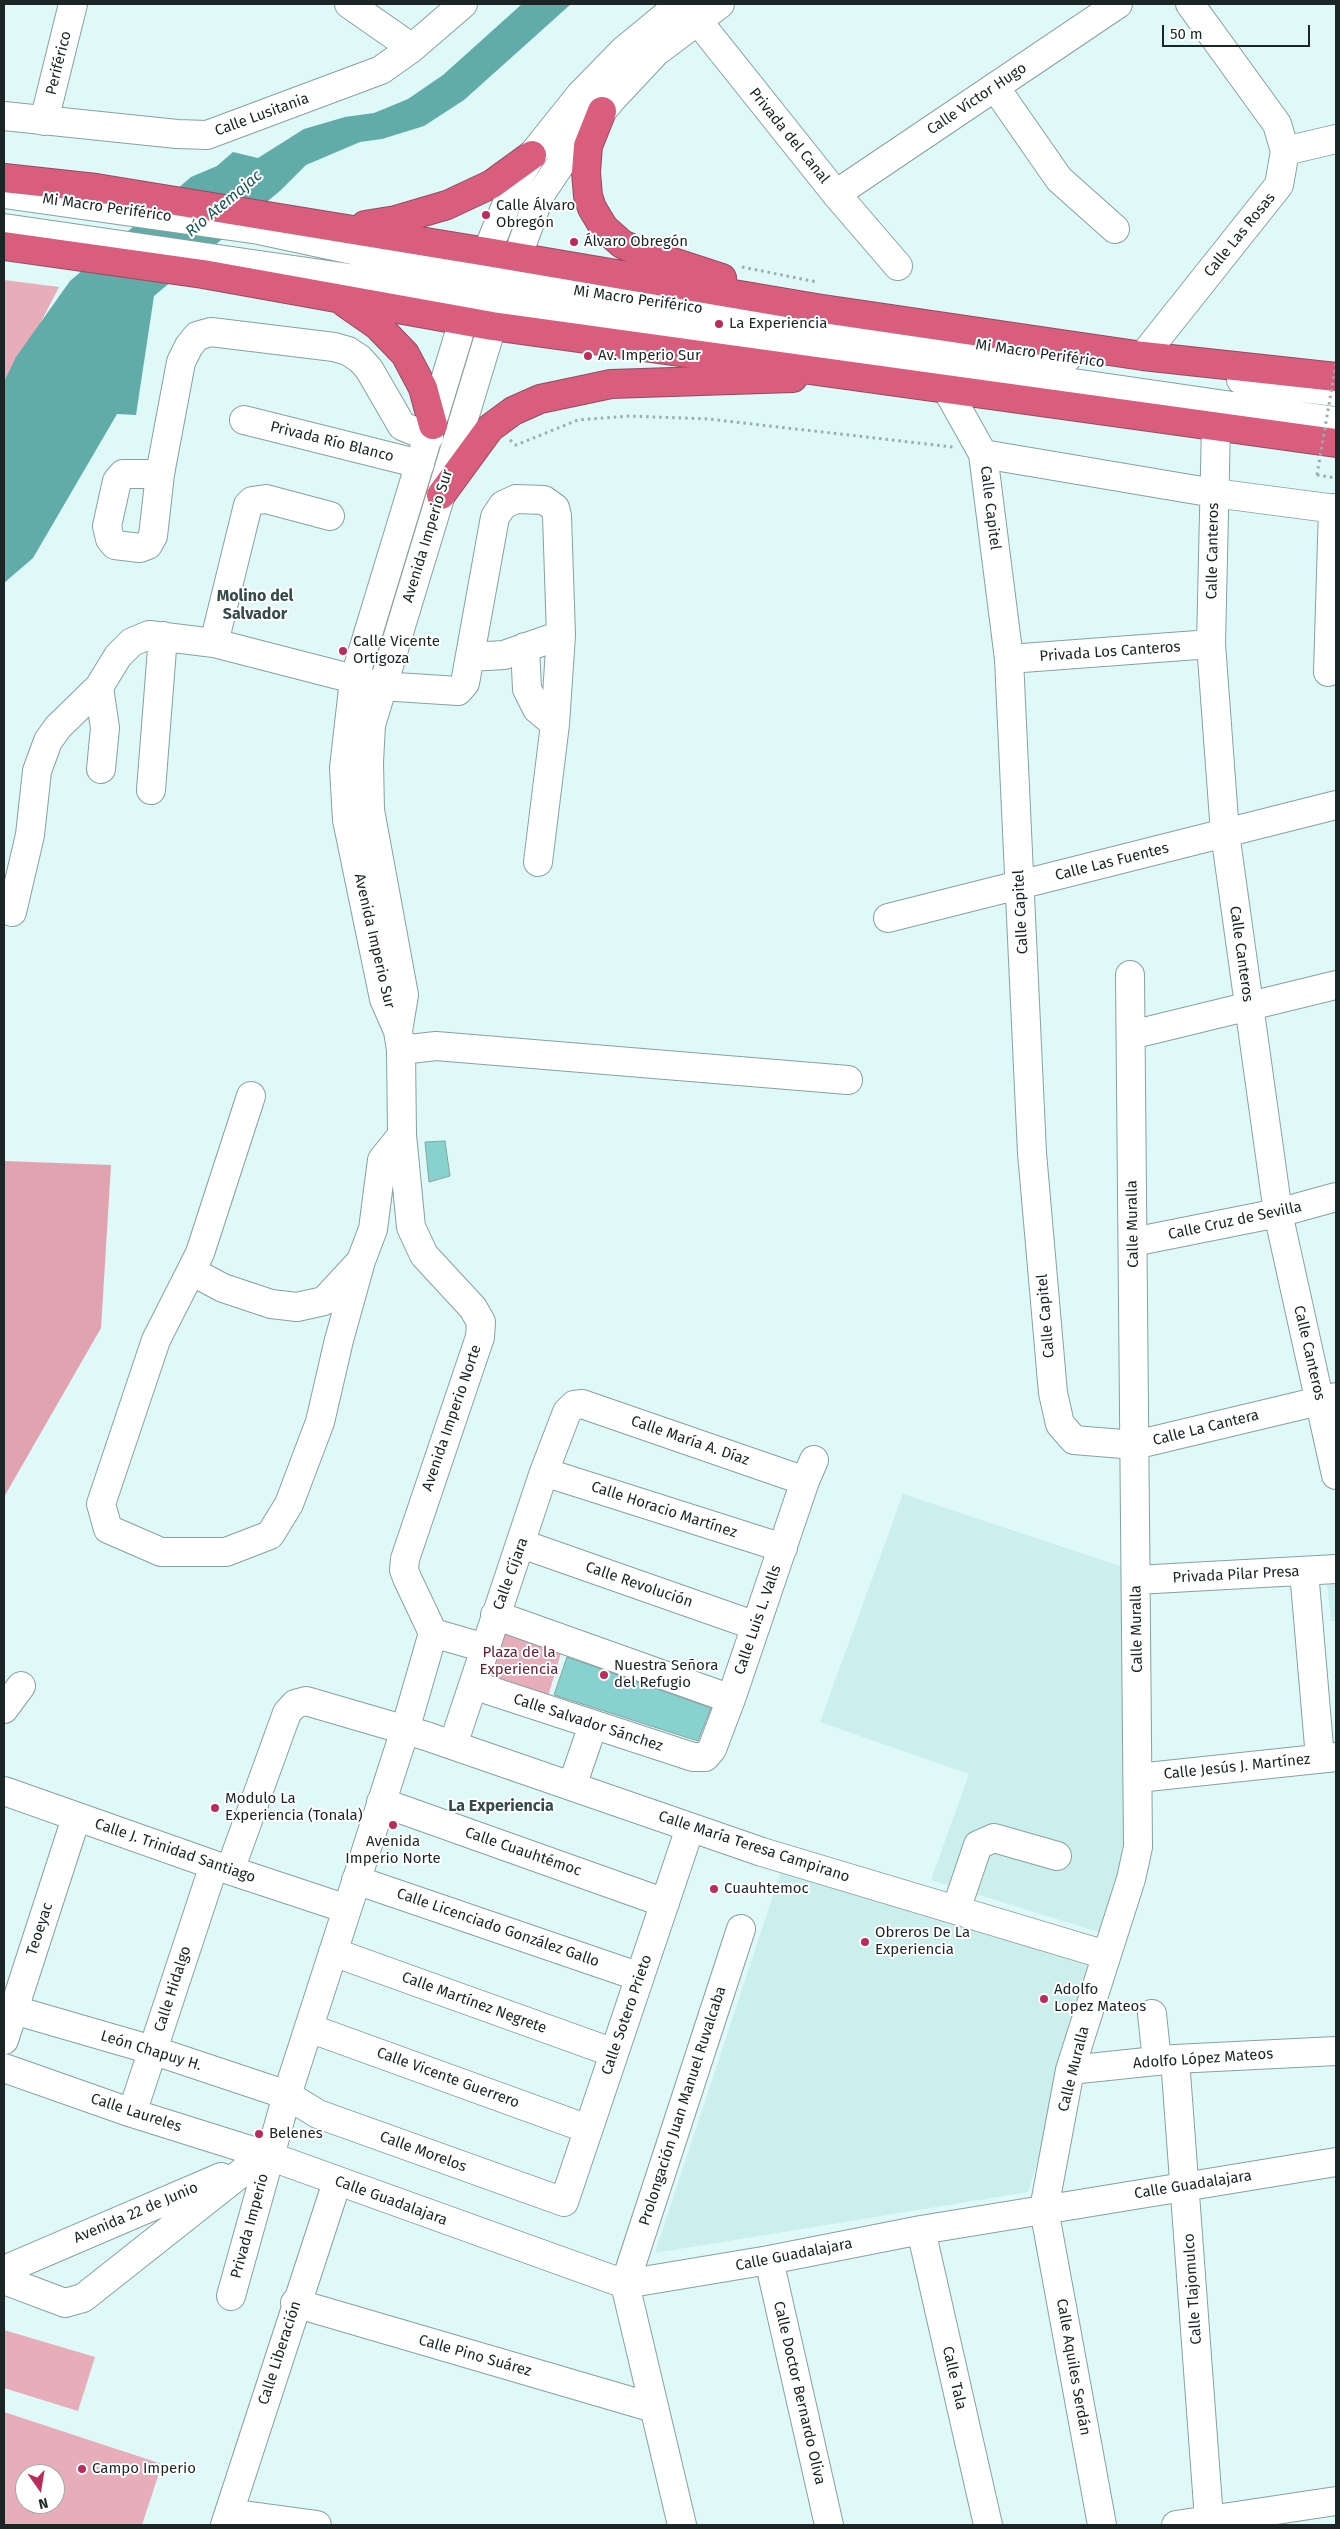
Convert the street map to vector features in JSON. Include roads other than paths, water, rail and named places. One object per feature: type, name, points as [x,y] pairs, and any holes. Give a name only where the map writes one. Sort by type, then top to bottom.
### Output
[{"type":"highway","points":[[602,111],[588,146],[586,184],[592,208],[604,228],[633,249],[816,308]]},
{"type":"highway","points":[[4,178],[96,188],[265,223],[332,228],[396,220],[446,205],[492,184],[532,155]]},
{"type":"highway","points":[[332,228],[479,275],[816,308],[1143,356],[1336,377]]},
{"type":"highway","points":[[4,246],[85,248],[203,274],[492,326],[831,371],[1336,443]]},
{"type":"highway","points":[[340,299],[378,326],[404,354],[423,388],[431,431]]},
{"type":"highway","points":[[441,495],[490,428],[526,404],[611,384],[768,380],[831,371]]},
{"type":"street","name":"Periférico","points":[[44,121],[73,4]]},
{"type":"street","points":[[349,4],[412,48]]},
{"type":"street","name":"Calle Lusitania","points":[[4,116],[177,134],[207,135],[381,70],[412,48],[463,4]]},
{"type":"street","points":[[463,321],[516,181],[532,155],[580,95],[624,50],[687,10],[720,4]]},
{"type":"street","name":"Calle Víctor Hugo","points":[[836,194],[1118,4]]},
{"type":"street","name":"Calle Las Rosas","points":[[1143,356],[1279,186],[1285,152],[1277,124],[1190,4]]},
{"type":"street","points":[[492,326],[540,195],[572,147],[656,52],[687,10]]},
{"type":"street","name":"Privada del Canal","points":[[687,10],[836,194],[898,266]]},
{"type":"street","points":[[995,87],[1059,179],[1115,229]]},
{"type":"street","points":[[1285,152],[1336,139]]},
{"type":"street","name":"Mi Macro Periférico","points":[[4,194],[132,211],[265,223],[479,275]]},
{"type":"street","name":"Mi Macro Periférico","points":[[4,228],[85,248],[234,262],[479,275],[1089,361],[1336,392]]},
{"type":"street","name":"Mi Macro Periférico","points":[[508,279],[1336,421]]},
{"type":"street","name":"Avenida Imperio Sur","points":[[400,1040],[384,999],[347,820],[344,768],[354,680],[463,321]]},
{"type":"street","name":"Avenida Imperio Sur","points":[[400,1040],[404,996],[370,810],[369,762],[371,725],[381,686],[492,326]]},
{"type":"street","points":[[160,474],[182,362],[189,346],[197,336],[211,332],[348,351],[360,359],[369,369],[402,426],[431,431]]},
{"type":"street","name":"Calle Capitel","points":[[946,388],[983,454],[1009,659],[1032,1153],[1053,1393],[1060,1424],[1074,1440]]},
{"type":"street","name":"Privada Río Blanco","points":[[244,420],[420,464]]},
{"type":"street","name":"Calle Canteros","points":[[1216,426],[1211,644],[1225,833],[1278,1213],[1328,1399],[1336,1475]]},
{"type":"street","points":[[983,454],[1214,494],[1334,509],[1328,672]]},
{"type":"street","points":[[12,912],[30,835],[37,771],[48,741],[58,727],[99,687],[118,656],[132,642],[149,635],[214,643],[381,686],[458,690],[465,683],[496,517],[503,505],[516,498],[544,500],[555,508],[557,516],[561,635],[555,724],[538,862]]},
{"type":"street","points":[[214,643],[248,505],[252,501],[266,499],[330,516]]},
{"type":"street","points":[[470,657],[504,654],[561,635]]},
{"type":"street","points":[[151,790],[163,636]]},
{"type":"street","name":"Privada Los Canteros","points":[[1009,659],[1211,644]]},
{"type":"street","points":[[525,647],[527,689],[537,709],[555,724]]},
{"type":"street","points":[[99,687],[105,728],[101,769]]},
{"type":"street","name":"Calle Las Fuentes","points":[[888,918],[1336,805]]},
{"type":"street","name":"Calle Muralla","points":[[1044,2209],[1070,2070],[1137,1858],[1138,1778],[1130,976]]},
{"type":"street","points":[[1130,1036],[1336,985]]},
{"type":"street","points":[[400,1040],[436,1046],[848,1080]]},
{"type":"street","name":"Avenida Imperio Norte","points":[[400,1040],[402,1135],[407,1206],[416,1241],[424,1255],[473,1308],[481,1322],[480,1338],[405,1560],[404,1570],[407,1578],[434,1633]]},
{"type":"street","points":[[251,1096],[200,1253],[156,1340],[101,1504],[108,1529],[161,1552],[226,1552],[270,1535],[289,1504],[320,1422],[339,1340],[372,1229],[382,1160],[402,1135]]},
{"type":"street","name":"Calle Cruz de Sevilla","points":[[1133,1242],[1278,1213],[1336,1197]]},
{"type":"street","points":[[191,1271],[223,1288],[263,1302],[297,1307],[324,1301],[361,1261]]},
{"type":"street","name":"Calle La Cantera","points":[[1074,1440],[1135,1445],[1328,1399]]},
{"type":"street","name":"Calle María A. Díaz","points":[[574,1405],[582,1404],[810,1470]]},
{"type":"street","name":"Calle Cíjara","points":[[453,1745],[522,1544],[544,1472],[567,1412],[574,1405]]},
{"type":"street","name":"Calle Luis L. Valls","points":[[705,1758],[712,1749],[731,1700],[810,1470]]},
{"type":"street","name":"Calle Horacio Martínez","points":[[544,1472],[783,1548]]},
{"type":"street","name":"Calle Revolución","points":[[522,1544],[756,1626]]},
{"type":"street","name":"Privada Pilar Presa","points":[[1136,1580],[1336,1569]]},
{"type":"street","points":[[1304,1571],[1328,1758]]},
{"type":"street","points":[[496,1616],[731,1700]]},
{"type":"street","points":[[4,2280],[65,2303],[83,2298],[262,2159],[287,2095],[309,2028],[405,1730],[434,1633],[485,1648]]},
{"type":"street","name":"Calle Salvador Sánchez","points":[[473,1685],[693,1758],[705,1758]]},
{"type":"street","points":[[4,1709],[21,1686]]},
{"type":"street","name":"Calle María Teresa Campirano","points":[[295,1704],[306,1701],[405,1730],[690,1828],[1106,1955]]},
{"type":"street","name":"Calle Hidalgo","points":[[132,2113],[152,2050],[222,1868],[287,1713],[295,1704]]},
{"type":"street","points":[[572,1786],[593,1725]]},
{"type":"street","name":"Calle Jesús J. Martínez","points":[[1138,1778],[1328,1758]]},
{"type":"street","name":"Calle J. Trinidad Santiago","points":[[4,1791],[76,1818],[347,1909]]},
{"type":"street","name":"Calle Cuauhtémoc","points":[[381,1802],[665,1903]]},
{"type":"street","name":"Teoeyac","points":[[4,2040],[76,1818]]},
{"type":"street","name":"Calle Sotero Prieto","points":[[564,2202],[690,1828]]},
{"type":"street","points":[[956,1910],[978,1844],[994,1838],[1057,1856]]},
{"type":"street","name":"Calle Licenciado González Gallo","points":[[356,1880],[640,1976]]},
{"type":"street","name":"Prolongación Juan Manuel Ruvalcaba","points":[[625,2284],[741,1929]]},
{"type":"street","name":"Calle Martínez Negrete","points":[[333,1952],[614,2053]]},
{"type":"street","name":"León Chapuy H.","points":[[14,2010],[152,2050],[287,2095]]},
{"type":"street","name":"Calle Tlajomulco","points":[[1152,2014],[1166,2060],[1186,2186],[1209,2519]]},
{"type":"street","name":"Calle Vicente Guerrero","points":[[309,2028],[588,2129]]},
{"type":"street","name":"Adolfo López Mateos","points":[[1070,2070],[1166,2060],[1336,2051]]},
{"type":"street","name":"Calle Laureles","points":[[4,2068],[262,2159]]},
{"type":"street","name":"Calle Morelos","points":[[287,2095],[318,2114],[564,2202]]},
{"type":"street","name":"Calle Guadalajara","points":[[262,2159],[336,2182],[625,2284],[769,2260],[921,2230],[1336,2162]]},
{"type":"street","name":"Avenida 22 de Junio","points":[[4,2270],[262,2159]]},
{"type":"street","name":"Privada Imperio","points":[[231,2296],[262,2159]]},
{"type":"street","name":"Calle Liberación","points":[[227,2519],[336,2182]]},
{"type":"street","name":"Calle Aquiles Serdán","points":[[1044,2209],[1102,2525]]},
{"type":"street","name":"Calle Tala","points":[[921,2230],[988,2525]]},
{"type":"street","name":"Calle Doctor Bernardo Oliva","points":[[769,2260],[829,2525]]},
{"type":"street","points":[[625,2284],[682,2525]]},
{"type":"street","name":"Calle Pino Suárez","points":[[296,2303],[654,2408]]},
{"type":"street","points":[[1176,2525],[1336,2501]]},
{"type":"street","points":[[227,2519],[317,2525]]},
{"type":"water","name":"Río Atemajac","points":[[522,4],[571,4],[464,100],[424,126],[382,139],[360,142],[306,165],[281,190],[154,296],[136,415],[117,414],[33,558],[4,583],[4,382],[16,357],[70,281],[191,177],[217,166],[233,152],[258,158],[304,129],[345,117],[374,113],[408,99],[443,75]]},
{"type":"place","name":"Calle Álvaro Obregón","points":[[486,215]]},
{"type":"place","name":"Álvaro Obregón","points":[[574,242]]},
{"type":"place","name":"La Experiencia","points":[[719,324]]},
{"type":"place","name":"Av. Imperio Sur","points":[[588,356]]},
{"type":"place","name":"Calle Vicente Ortigoza","points":[[343,651]]},
{"type":"place","name":"Nuestra Señora del Refugio","points":[[604,1675]]},
{"type":"place","name":"Modulo La Experiencia (Tonala)","points":[[215,1808]]},
{"type":"place","name":"Avenida Imperio Norte","points":[[393,1825]]},
{"type":"place","name":"Cuauhtemoc","points":[[714,1889]]},
{"type":"place","name":"Obreros De La Experiencia","points":[[865,1942]]},
{"type":"place","name":"Adolfo Lopez Mateos","points":[[1044,1999]]},
{"type":"place","name":"Belenes","points":[[259,2134]]},
{"type":"place","name":"Campo Imperio","points":[[82,2469]]},
{"type":"district","name":"Molino del Salvador","points":[[255,606]]},
{"type":"district","name":"La Experiencia","points":[[501,1807]]},
{"type":"park label","name":"Plaza de la Experiencia","points":[[519,1662]]}]
